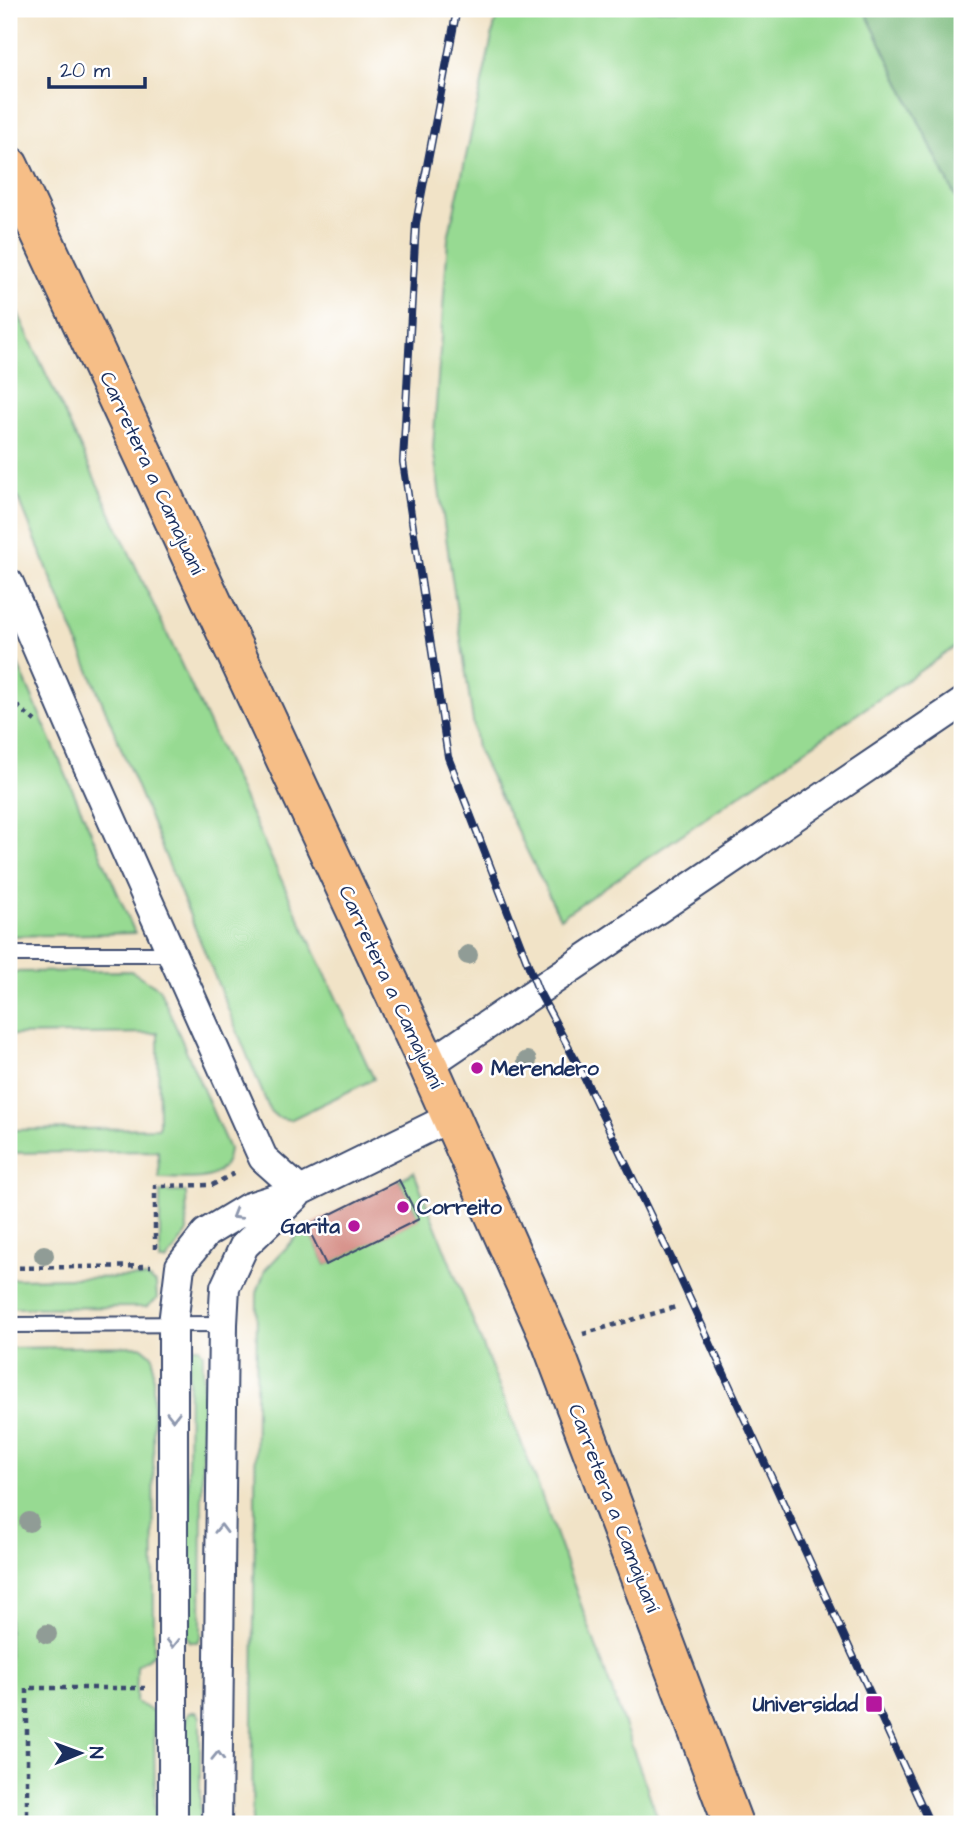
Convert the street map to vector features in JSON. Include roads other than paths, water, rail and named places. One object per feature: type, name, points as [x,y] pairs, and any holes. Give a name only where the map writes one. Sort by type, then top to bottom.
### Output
[{"type":"main road","name":"Carretera a Camajuaní","points":[[9,166],[428,1065],[552,1344],[733,1824]]},
{"type":"street","points":[[9,583],[92,777],[263,1158],[300,1191]]},
{"type":"street","points":[[428,1065],[962,703]]},
{"type":"street","points":[[173,1824],[173,1324],[168,1266],[206,1233],[249,1207],[300,1191],[451,1117]]},
{"type":"street","points":[[218,1824],[225,1287],[244,1246],[300,1191]]},
{"type":"lane","points":[[9,954],[173,954]]},
{"type":"lane","points":[[9,1325],[223,1324]]},
{"type":"railway","points":[[457,9],[416,223],[403,462],[448,757],[538,990],[581,1071],[672,1260],[930,1824]]},
{"type":"place","name":"Merendero","points":[[477,1068]]},
{"type":"place","name":"Correito","points":[[403,1207]]},
{"type":"place","name":"Garita","points":[[354,1226]]},
{"type":"place","name":"Universidad","points":[[874,1704]]}]
